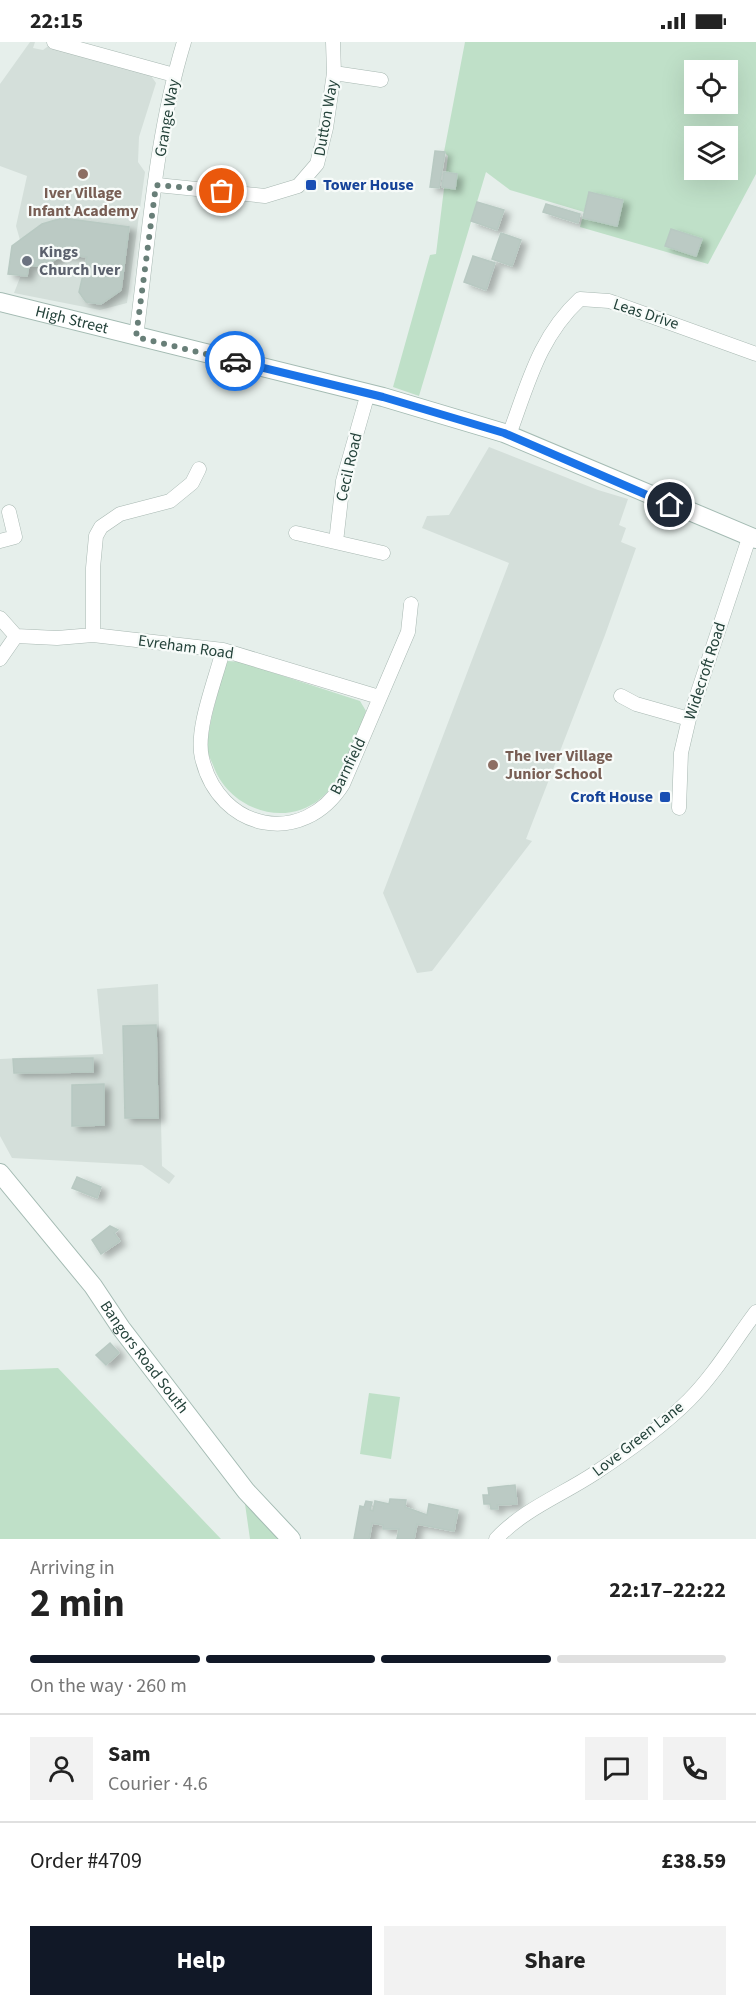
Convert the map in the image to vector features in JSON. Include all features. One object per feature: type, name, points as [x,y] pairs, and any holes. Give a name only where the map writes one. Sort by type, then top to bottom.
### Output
[{"type":"main road","name":"High Street","points":[[0,302],[368,393],[509,435],[752,538]]},
{"type":"main road","name":"Bangors Road South","points":[[0,1173],[93,1286],[121,1328],[246,1491],[291,1539]]},
{"type":"street","points":[[54,42],[174,75]]},
{"type":"street","name":"Grange Way","points":[[136,337],[159,148],[174,75],[184,42]]},
{"type":"street","name":"Dutton Way","points":[[156,185],[266,196],[298,186],[317,164],[326,128],[334,73],[333,42]]},
{"type":"street","points":[[334,73],[381,80]]},
{"type":"street","name":"Leas Drive","points":[[509,435],[542,346],[562,315],[580,299],[609,301],[756,354]]},
{"type":"street","name":"Cecil Road","points":[[336,543],[343,481],[368,393]]},
{"type":"street","points":[[93,634],[93,568],[95,542],[100,526],[120,514],[170,501],[192,483],[199,469]]},
{"type":"street","points":[[0,541],[15,537],[9,512]]},
{"type":"street","points":[[296,533],[383,553]]},
{"type":"street","name":"Widecroft Road","points":[[679,808],[681,753],[689,719],[752,538]]},
{"type":"street","name":"Barnfield","points":[[224,650],[206,714],[201,756],[213,788],[233,810],[246,818],[267,824],[298,821],[329,804],[343,784],[408,632],[411,604]]},
{"type":"street","points":[[0,618],[16,636],[0,659]]},
{"type":"street","name":"Evreham Road","points":[[16,636],[57,638],[93,634],[224,650],[379,697]]},
{"type":"street","points":[[621,696],[636,704],[689,719]]},
{"type":"street","name":"Love Green Lane","points":[[496,1539],[507,1526],[542,1503],[595,1474],[669,1419],[710,1375],[756,1312]]},
{"type":"shaded area","name":"Iver Village Infant Academy","points":[[30,42],[35,42],[33,48],[43,50],[51,44],[147,70],[156,83],[139,137],[138,162],[145,172],[127,303],[100,310],[14,293],[21,275],[24,242],[20,240],[16,226],[27,176],[0,166],[0,84]]},
{"type":"shaded area","name":"The Iver Village Junior School","points":[[489,447],[598,490],[628,499],[619,525],[626,528],[621,542],[636,548],[526,839],[532,841],[432,971],[417,973],[383,893],[509,563],[422,528],[427,516],[449,515]]},
{"type":"shaded area","points":[[158,984],[162,1166],[175,1176],[169,1184],[142,1165],[12,1158],[0,1136],[0,1059],[103,1054],[97,989]]},
{"type":"green space","points":[[465,42],[756,42],[756,174],[708,264],[580,227],[584,212],[510,190],[486,172],[419,396],[393,387],[430,255],[436,254],[448,156],[444,152]]},
{"type":"green space","points":[[228,661],[240,662],[360,701],[366,711],[349,758],[337,781],[320,799],[305,808],[274,813],[258,809],[244,803],[220,780],[207,748],[214,708],[224,667]]},
{"type":"green space","points":[[58,1368],[221,1539],[0,1539],[0,1370]]},
{"type":"green space","points":[[369,1393],[400,1397],[391,1459],[360,1454]]},
{"type":"green space","points":[[244,1497],[284,1539],[250,1539]]},
{"type":"building","points":[[435,151],[445,152],[439,188],[430,187]]},
{"type":"building","points":[[444,172],[457,174],[455,189],[442,187]]},
{"type":"building","points":[[589,192],[623,200],[617,226],[583,218]]},
{"type":"building","points":[[477,202],[504,210],[497,230],[471,221]]},
{"type":"building","points":[[546,204],[580,214],[578,223],[543,212]]},
{"type":"building","points":[[62,218],[129,227],[121,290],[101,304],[86,302],[79,292],[87,257],[64,254],[43,267],[29,265],[27,276],[8,274],[12,246],[42,224]]},
{"type":"building","points":[[671,229],[702,239],[696,256],[665,246]]},
{"type":"building","points":[[501,233],[521,240],[512,266],[492,259]]},
{"type":"building","points":[[473,256],[495,263],[486,290],[464,282]]},
{"type":"building","points":[[156,1025],[158,1118],[125,1118],[123,1026]]},
{"type":"building","points":[[93,1058],[93,1072],[14,1073],[13,1059]]},
{"type":"building","points":[[104,1084],[104,1125],[72,1126],[72,1085]]},
{"type":"building","points":[[77,1177],[101,1187],[97,1198],[72,1188]]},
{"type":"building","points":[[110,1226],[118,1230],[114,1233],[120,1241],[101,1254],[92,1240]]},
{"type":"building","points":[[110,1343],[119,1353],[106,1365],[96,1355]]},
{"type":"building","points":[[515,1485],[517,1504],[497,1505],[498,1509],[491,1509],[490,1504],[484,1504],[483,1495],[489,1495],[488,1488]]},
{"type":"building","points":[[390,1499],[406,1500],[405,1507],[427,1515],[429,1504],[458,1510],[454,1531],[417,1524],[414,1539],[397,1539],[399,1529],[383,1529],[383,1525],[372,1523],[369,1539],[354,1539],[360,1506],[364,1507],[366,1501],[372,1502],[370,1510],[373,1511],[375,1501],[389,1504]]},
{"type":"way so far","points":[[222,191],[156,185],[136,337],[235,361]]},
{"type":"place","name":"Iver Village Infant Academy","points":[[83,174]]},
{"type":"place","name":"Tower House","points":[[311,185]]},
{"type":"place","name":"Kings Church Iver","points":[[27,261]]},
{"type":"place","name":"The Iver Village Junior School","points":[[493,765]]},
{"type":"place","name":"Croft House","points":[[665,797]]},
{"type":"route","points":[[235,361],[383,397],[504,433],[670,505]]}]
